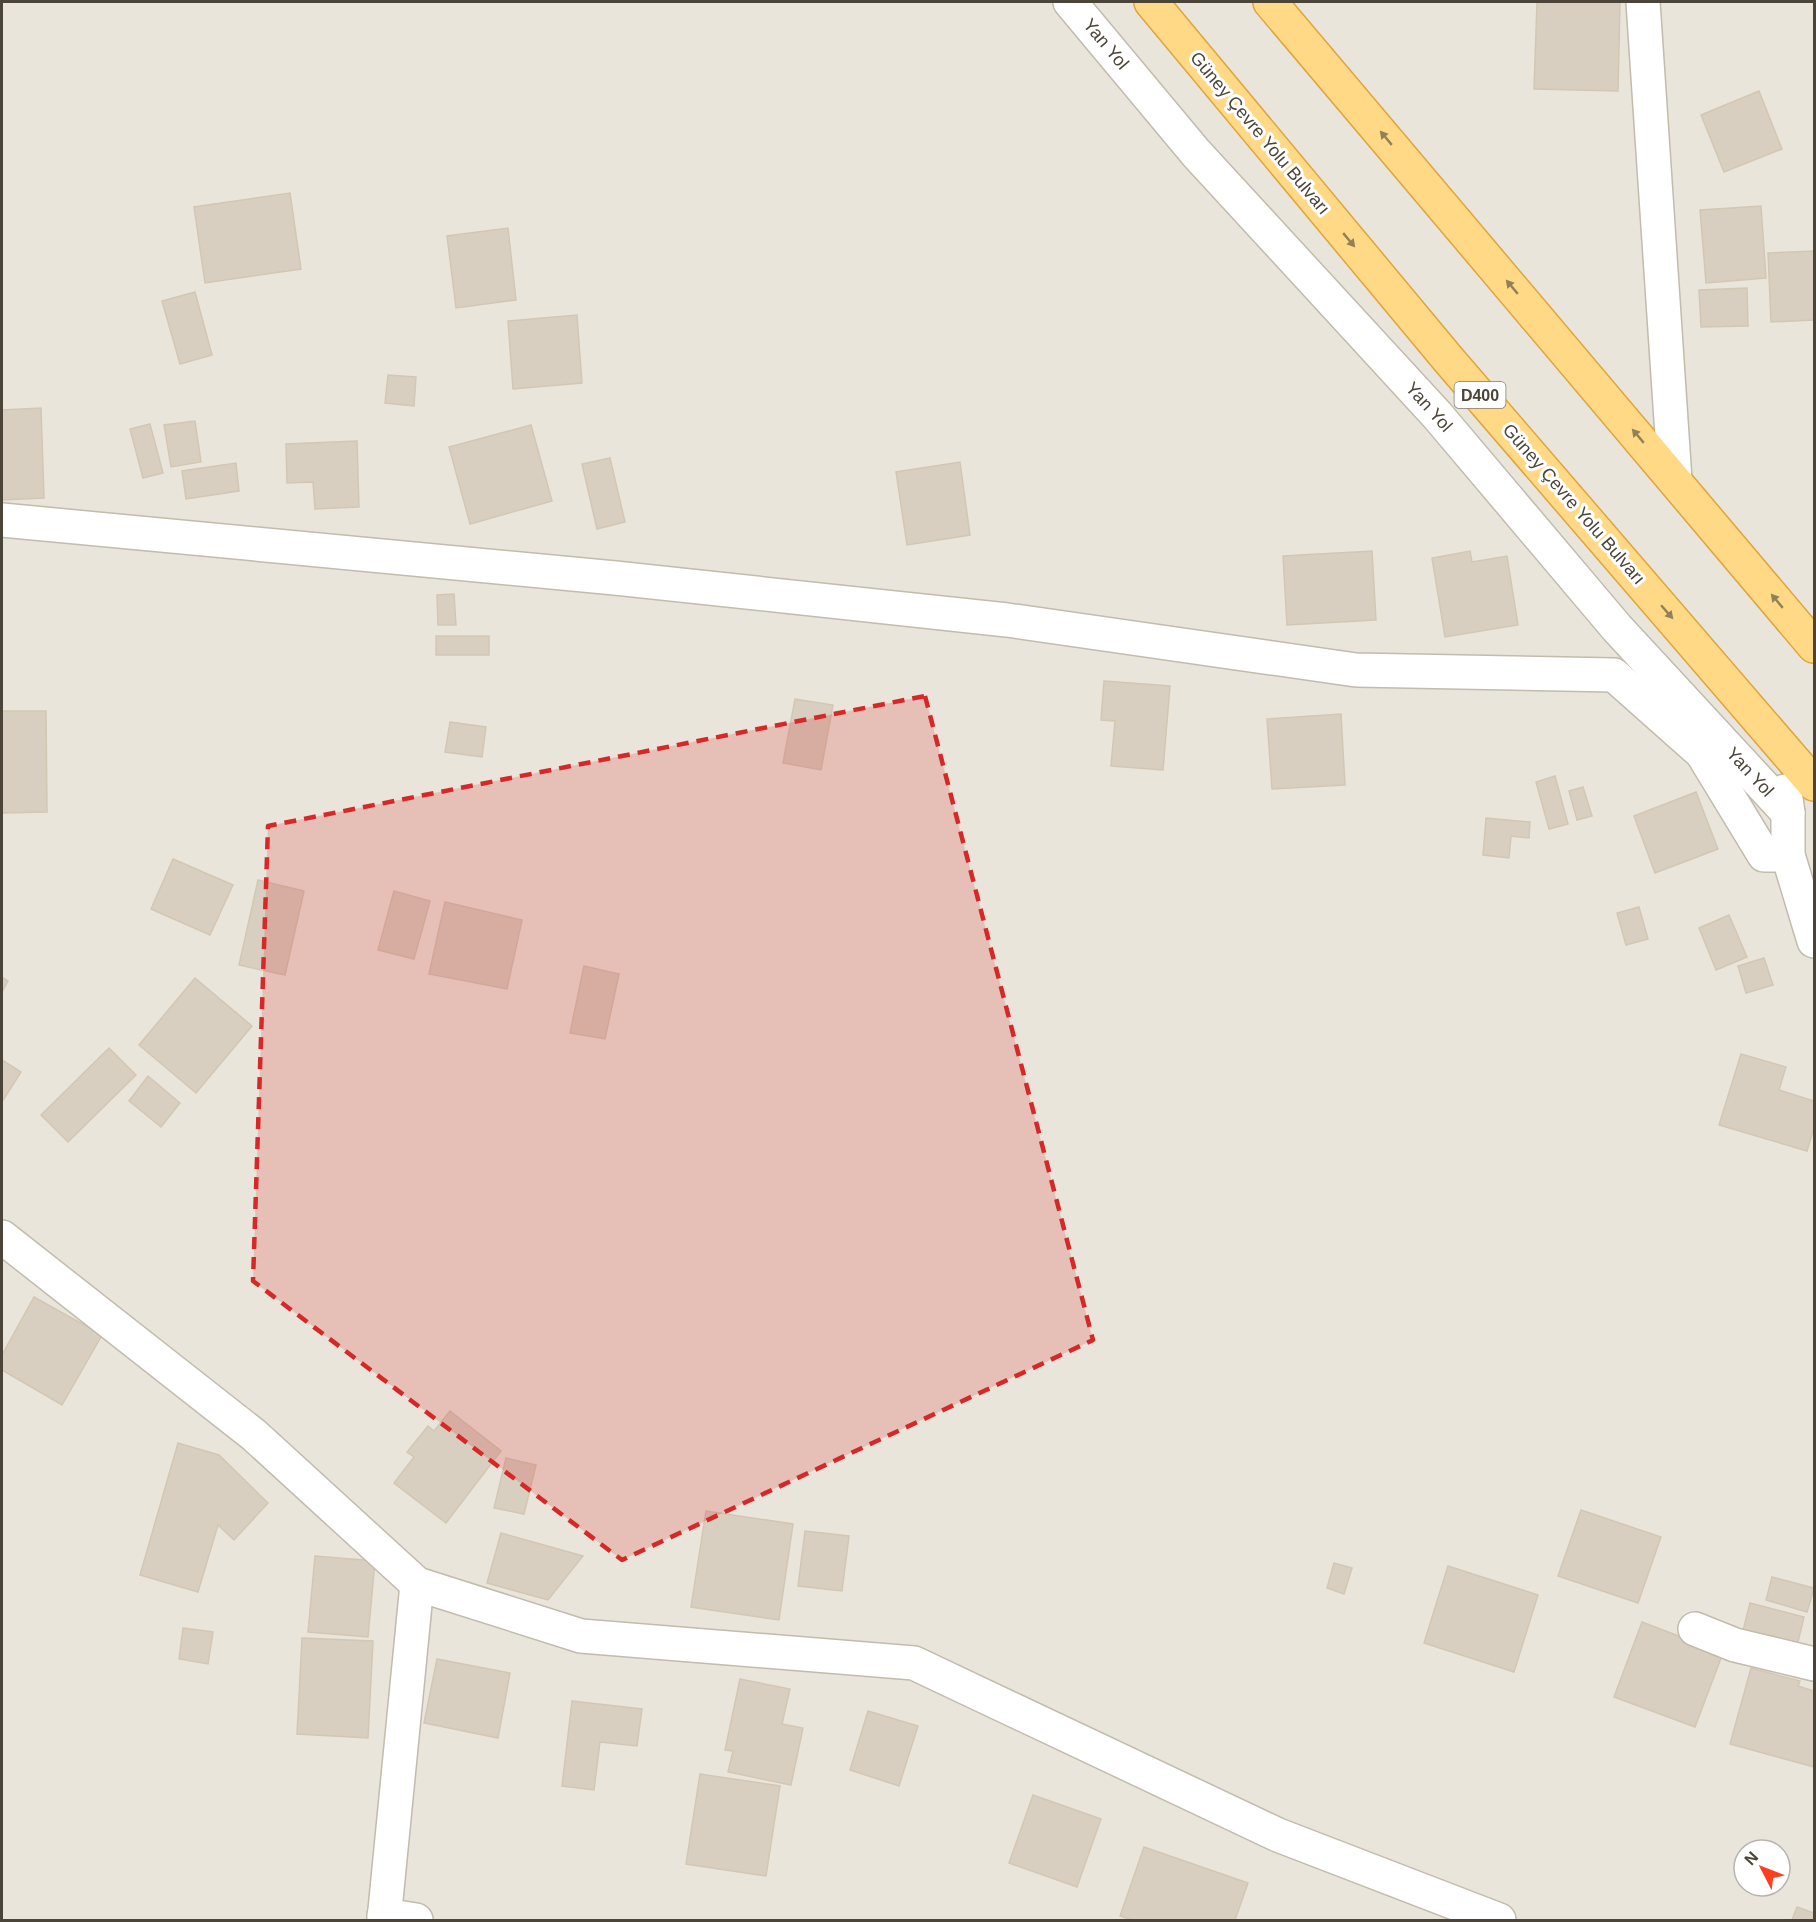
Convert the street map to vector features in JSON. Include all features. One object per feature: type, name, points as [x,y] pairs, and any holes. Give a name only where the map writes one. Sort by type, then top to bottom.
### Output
[{"type":"highway","name":"Güney Çevre Yolu Bulvarı","points":[[1151,2],[1448,359],[1815,784]]},
{"type":"highway","points":[[1270,2],[1815,646]]},
{"type":"street","name":"Yan Yol","points":[[1070,2],[1196,153],[1437,414],[1617,628],[1788,813]]},
{"type":"street","points":[[1643,2],[1675,480]]},
{"type":"street","points":[[2,520],[615,578],[1007,620],[1356,670],[1614,675],[1702,753],[1764,855],[1788,855]]},
{"type":"street","points":[[1779,742],[1788,813],[1788,855],[1815,941]]},
{"type":"street","points":[[2,1237],[254,1435],[417,1584],[581,1636],[914,1663],[1278,1835],[1499,1920]]},
{"type":"street","points":[[416,1920],[384,1918],[417,1584]]},
{"type":"street","points":[[1695,1629],[1735,1645],[1815,1664]]},
{"type":"highlighted area","points":[[925,696],[1093,1340],[622,1560],[253,1281],[268,826]]},
{"type":"shaded area","points":[[2,2],[1814,2],[1814,1920],[2,1920]]},
{"type":"building","points":[[1537,2],[1620,2],[1618,91],[1534,89]]},
{"type":"building","points":[[1759,91],[1782,149],[1724,172],[1701,115]]},
{"type":"building","points":[[290,193],[301,269],[205,283],[194,207]]},
{"type":"building","points":[[1761,206],[1766,278],[1706,283],[1700,210]]},
{"type":"building","points":[[508,228],[516,300],[456,308],[447,236]]},
{"type":"building","points":[[1814,251],[1814,320],[1771,322],[1768,253]]},
{"type":"building","points":[[1747,288],[1748,326],[1701,327],[1699,290]]},
{"type":"building","points":[[195,292],[212,355],[180,364],[162,301]]},
{"type":"building","points":[[577,315],[582,383],[513,389],[508,321]]},
{"type":"building","points":[[388,375],[416,377],[414,406],[385,403]]},
{"type":"building","points":[[41,408],[44,498],[2,500],[2,410]]},
{"type":"building","points":[[195,421],[201,462],[171,467],[164,425]]},
{"type":"building","points":[[150,424],[163,473],[143,478],[130,429]]},
{"type":"building","points":[[531,425],[552,501],[470,524],[449,447]]},
{"type":"building","points":[[357,441],[359,507],[315,509],[313,482],[287,483],[286,444]]},
{"type":"building","points":[[610,458],[625,522],[597,529],[582,464]]},
{"type":"building","points":[[960,462],[970,535],[907,545],[896,472]]},
{"type":"building","points":[[236,463],[239,491],[186,499],[182,471]]},
{"type":"building","points":[[1372,551],[1376,620],[1287,625],[1283,556]]},
{"type":"building","points":[[1470,551],[1472,562],[1507,556],[1518,625],[1445,637],[1432,558]]},
{"type":"building","points":[[454,594],[456,625],[438,625],[437,595]]},
{"type":"building","points":[[436,636],[489,636],[489,655],[436,655]]},
{"type":"building","points":[[1104,681],[1170,686],[1163,770],[1111,766],[1115,721],[1101,720]]},
{"type":"building","points":[[795,699],[833,705],[821,770],[783,763]]},
{"type":"building","points":[[2,711],[46,711],[47,812],[2,813]]},
{"type":"building","points":[[1341,714],[1345,785],[1272,789],[1267,719]]},
{"type":"building","points":[[450,722],[486,727],[482,757],[445,752]]},
{"type":"building","points":[[1555,776],[1568,824],[1549,829],[1536,782]]},
{"type":"building","points":[[1583,787],[1592,816],[1577,820],[1569,791]]},
{"type":"building","points":[[1696,792],[1718,849],[1655,873],[1634,816]]},
{"type":"building","points":[[1486,818],[1530,822],[1529,838],[1511,836],[1509,858],[1483,855]]},
{"type":"building","points":[[173,859],[233,885],[210,935],[151,909]]},
{"type":"building","points":[[258,880],[304,891],[285,975],[239,965]]},
{"type":"building","points":[[394,891],[430,901],[414,959],[378,950]]},
{"type":"building","points":[[445,902],[522,920],[507,989],[429,974]]},
{"type":"building","points":[[1639,907],[1648,939],[1626,945],[1617,913]]},
{"type":"building","points":[[1729,915],[1747,957],[1716,970],[1699,928]]},
{"type":"building","points":[[1764,958],[1773,985],[1746,993],[1738,966]]},
{"type":"building","points":[[584,966],[619,974],[605,1039],[570,1033]]},
{"type":"building","points":[[2,977],[8,981],[2,992]]},
{"type":"building","points":[[195,978],[252,1026],[196,1093],[139,1045]]},
{"type":"building","points":[[109,1048],[136,1075],[68,1142],[41,1115]]},
{"type":"building","points":[[1741,1054],[1786,1067],[1779,1090],[1814,1101],[1814,1128],[1807,1151],[1719,1125]]},
{"type":"building","points":[[2,1060],[21,1072],[2,1102]]},
{"type":"building","points":[[148,1076],[180,1103],[161,1127],[129,1101]]},
{"type":"building","points":[[34,1297],[102,1335],[62,1405],[2,1370],[2,1355]]},
{"type":"building","points":[[450,1411],[501,1451],[446,1523],[394,1483],[414,1457],[407,1452],[428,1426],[434,1431]]},
{"type":"building","points":[[178,1443],[219,1455],[268,1503],[234,1540],[218,1525],[198,1592],[140,1575]]},
{"type":"building","points":[[506,1458],[536,1465],[524,1514],[494,1508]]},
{"type":"building","points":[[1581,1510],[1661,1537],[1638,1603],[1558,1576]]},
{"type":"building","points":[[706,1511],[793,1524],[779,1620],[691,1607]]},
{"type":"building","points":[[805,1531],[849,1536],[842,1591],[798,1586]]},
{"type":"building","points":[[501,1533],[583,1556],[548,1600],[487,1583]]},
{"type":"building","points":[[315,1556],[375,1561],[368,1637],[308,1632]]},
{"type":"building","points":[[1334,1563],[1352,1568],[1344,1594],[1327,1588]]},
{"type":"building","points":[[1448,1566],[1538,1595],[1514,1672],[1424,1643]]},
{"type":"building","points":[[1772,1577],[1814,1588],[1807,1612],[1766,1600]]},
{"type":"building","points":[[1750,1603],[1804,1617],[1797,1646],[1743,1631]]},
{"type":"building","points":[[1642,1622],[1723,1653],[1695,1727],[1614,1697]]},
{"type":"building","points":[[183,1628],[213,1632],[208,1664],[179,1659]]},
{"type":"building","points":[[302,1638],[373,1641],[368,1738],[297,1734]]},
{"type":"building","points":[[437,1659],[510,1673],[498,1738],[424,1723]]},
{"type":"building","points":[[1751,1668],[1800,1681],[1798,1686],[1814,1691],[1814,1767],[1730,1744]]},
{"type":"building","points":[[740,1679],[790,1689],[782,1724],[803,1728],[791,1785],[728,1772],[733,1751],[725,1750]]},
{"type":"building","points":[[572,1701],[642,1709],[637,1746],[600,1742],[594,1790],[562,1786]]},
{"type":"building","points":[[868,1711],[918,1726],[899,1786],[850,1770]]},
{"type":"building","points":[[700,1774],[780,1786],[766,1876],[686,1864]]},
{"type":"building","points":[[1033,1795],[1101,1819],[1077,1887],[1009,1863]]},
{"type":"building","points":[[1144,1847],[1248,1883],[1235,1920],[1132,1920],[1120,1916]]},
{"type":"building","points":[[1797,1907],[1814,1913],[1814,1920],[1792,1920]]}]
